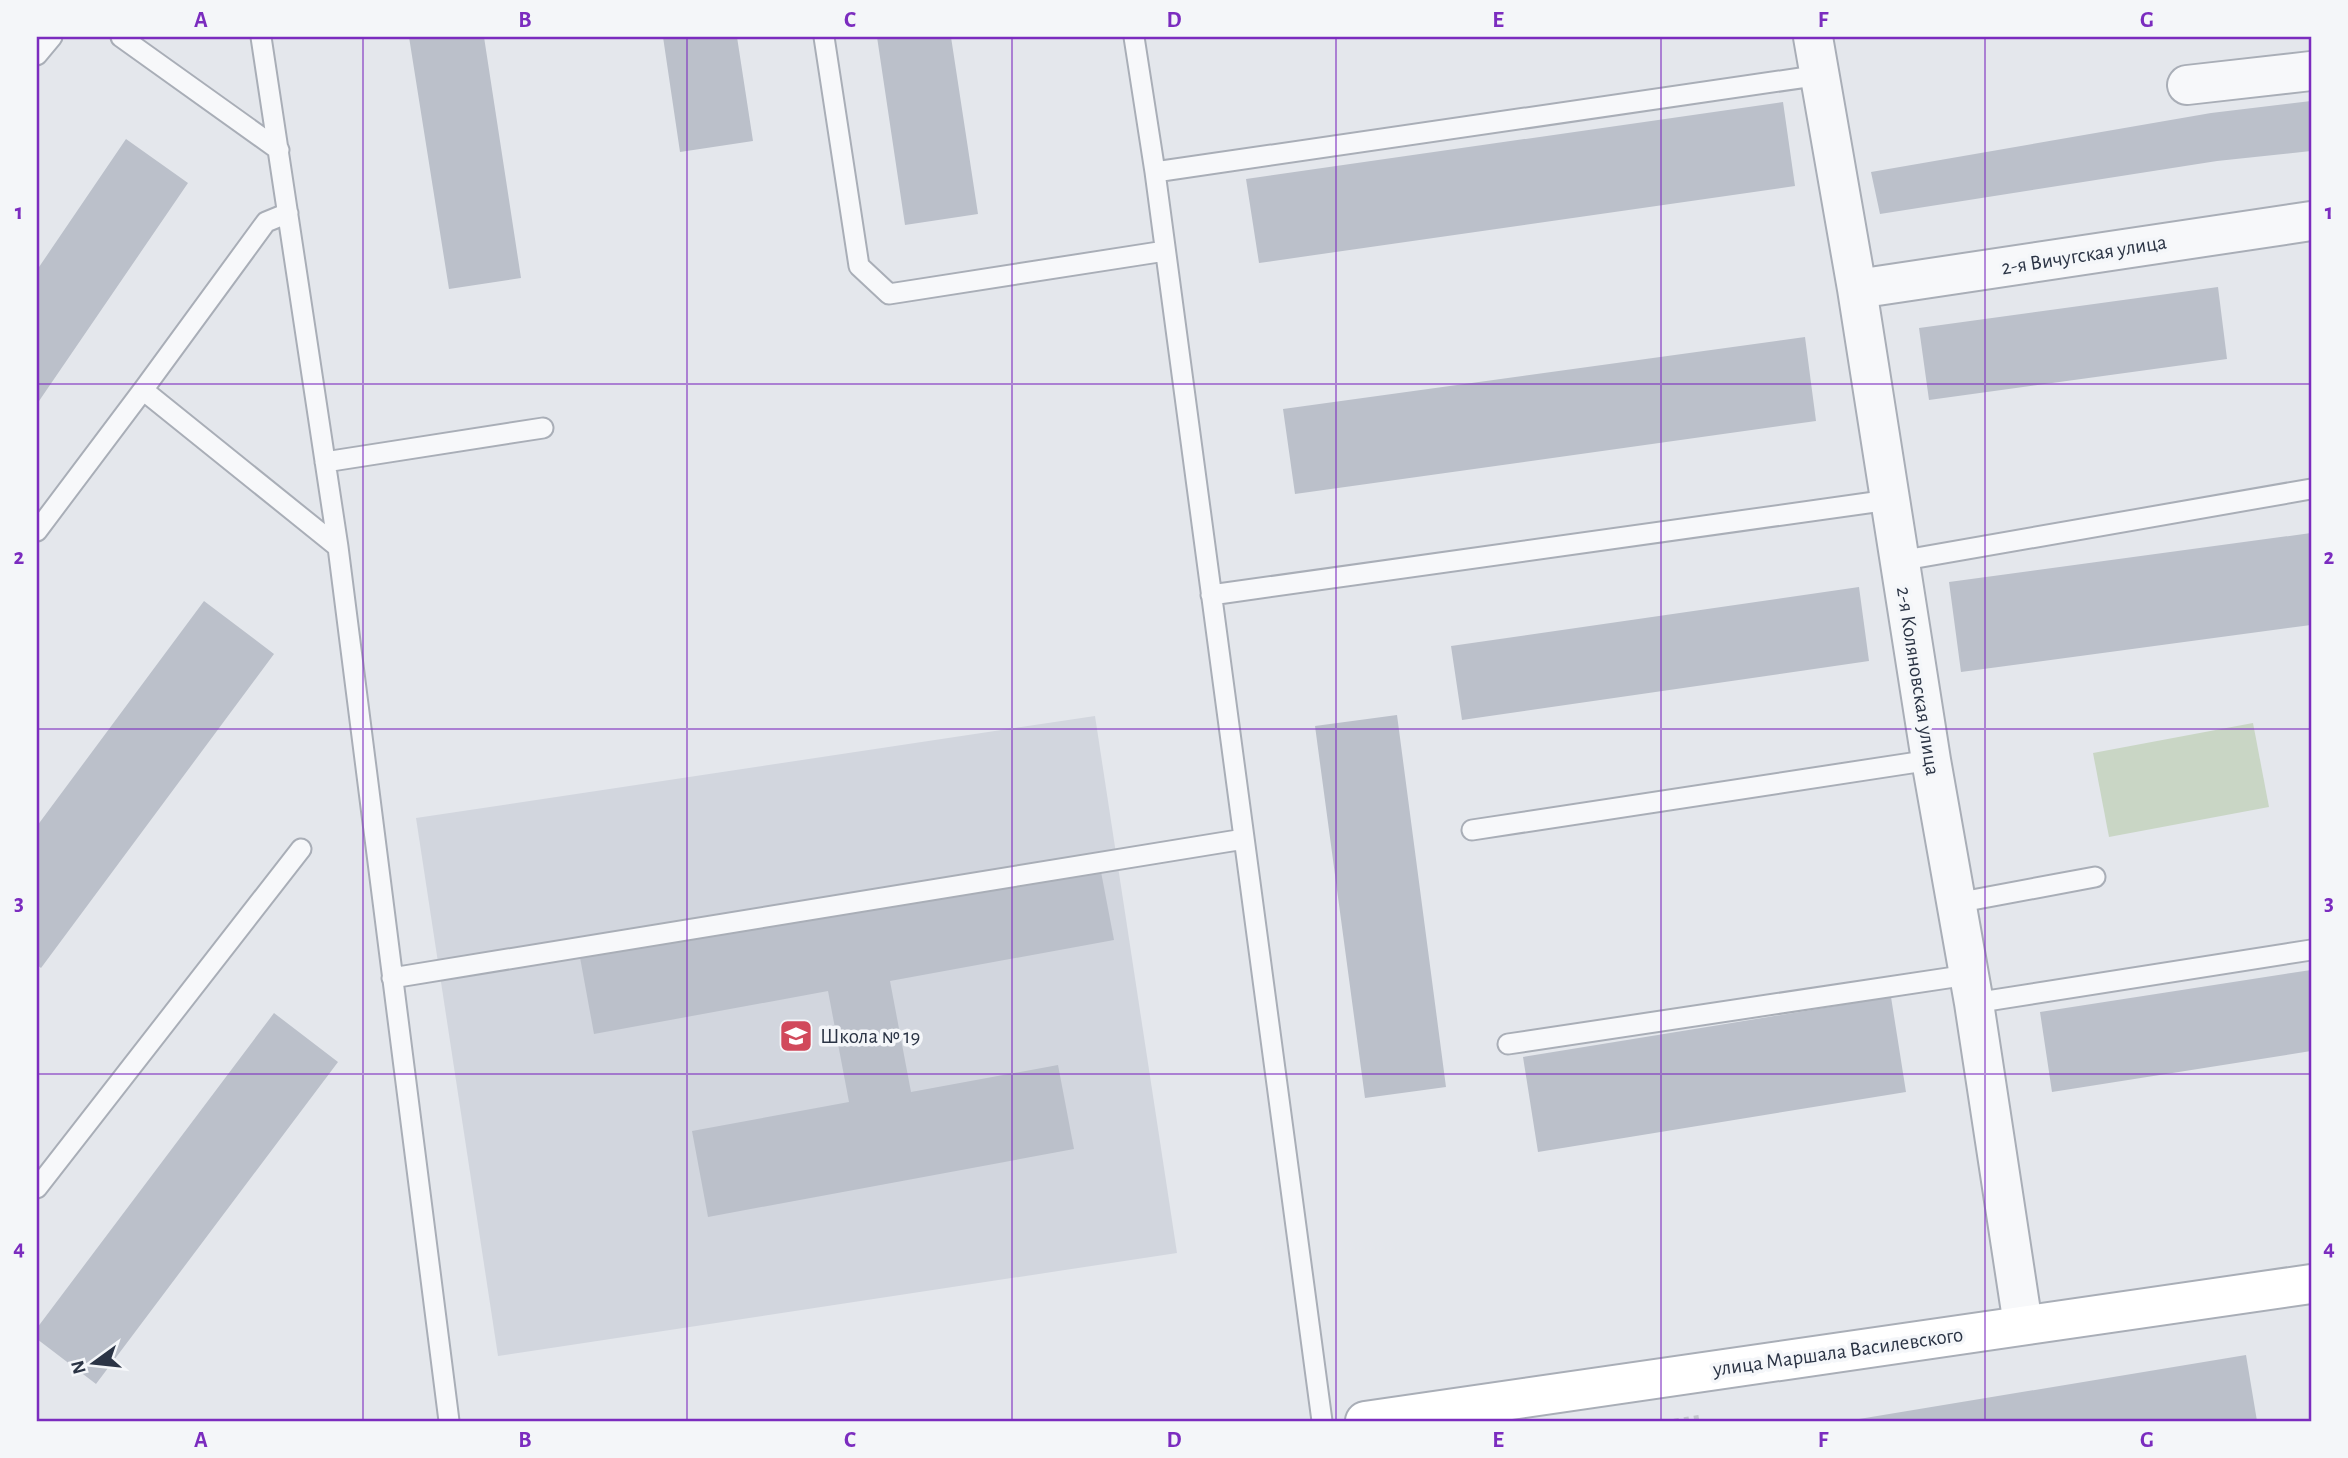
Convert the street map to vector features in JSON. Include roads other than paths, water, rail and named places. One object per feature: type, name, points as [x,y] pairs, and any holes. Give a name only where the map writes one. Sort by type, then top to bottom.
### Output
[{"type":"street","name":"2-я Коляновская улица","points":[[1813,37],[1857,289],[2023,1325]]},
{"type":"street","points":[[2187,85],[2311,71]]},
{"type":"street","name":"2-я Вичугская улица","points":[[1857,289],[2311,221]]},
{"type":"street","name":"улица Маршала Василевского","points":[[1365,1421],[2311,1284]]},
{"type":"lane","points":[[37,55],[52,37]]},
{"type":"lane","points":[[121,37],[279,150]]},
{"type":"lane","points":[[261,37],[338,547],[449,1421]]},
{"type":"lane","points":[[824,37],[859,266],[889,294],[1165,251]]},
{"type":"lane","points":[[1135,37],[1322,1421]]},
{"type":"lane","points":[[1155,172],[1821,75]]},
{"type":"lane","points":[[37,531],[265,222],[288,213]]},
{"type":"lane","points":[[143,390],[338,547]]},
{"type":"lane","points":[[325,462],[543,428]]},
{"type":"lane","points":[[1899,561],[2311,489]]},
{"type":"lane","points":[[1212,594],[1889,500]]},
{"type":"lane","points":[[1472,830],[1931,760]]},
{"type":"lane","points":[[392,978],[1244,839]]},
{"type":"lane","points":[[37,1188],[301,849]]},
{"type":"lane","points":[[1956,903],[2095,877]]},
{"type":"lane","points":[[1508,1045],[2311,950]]},
{"type":"place","name":"Школа № 19","points":[[796,1036]]}]
